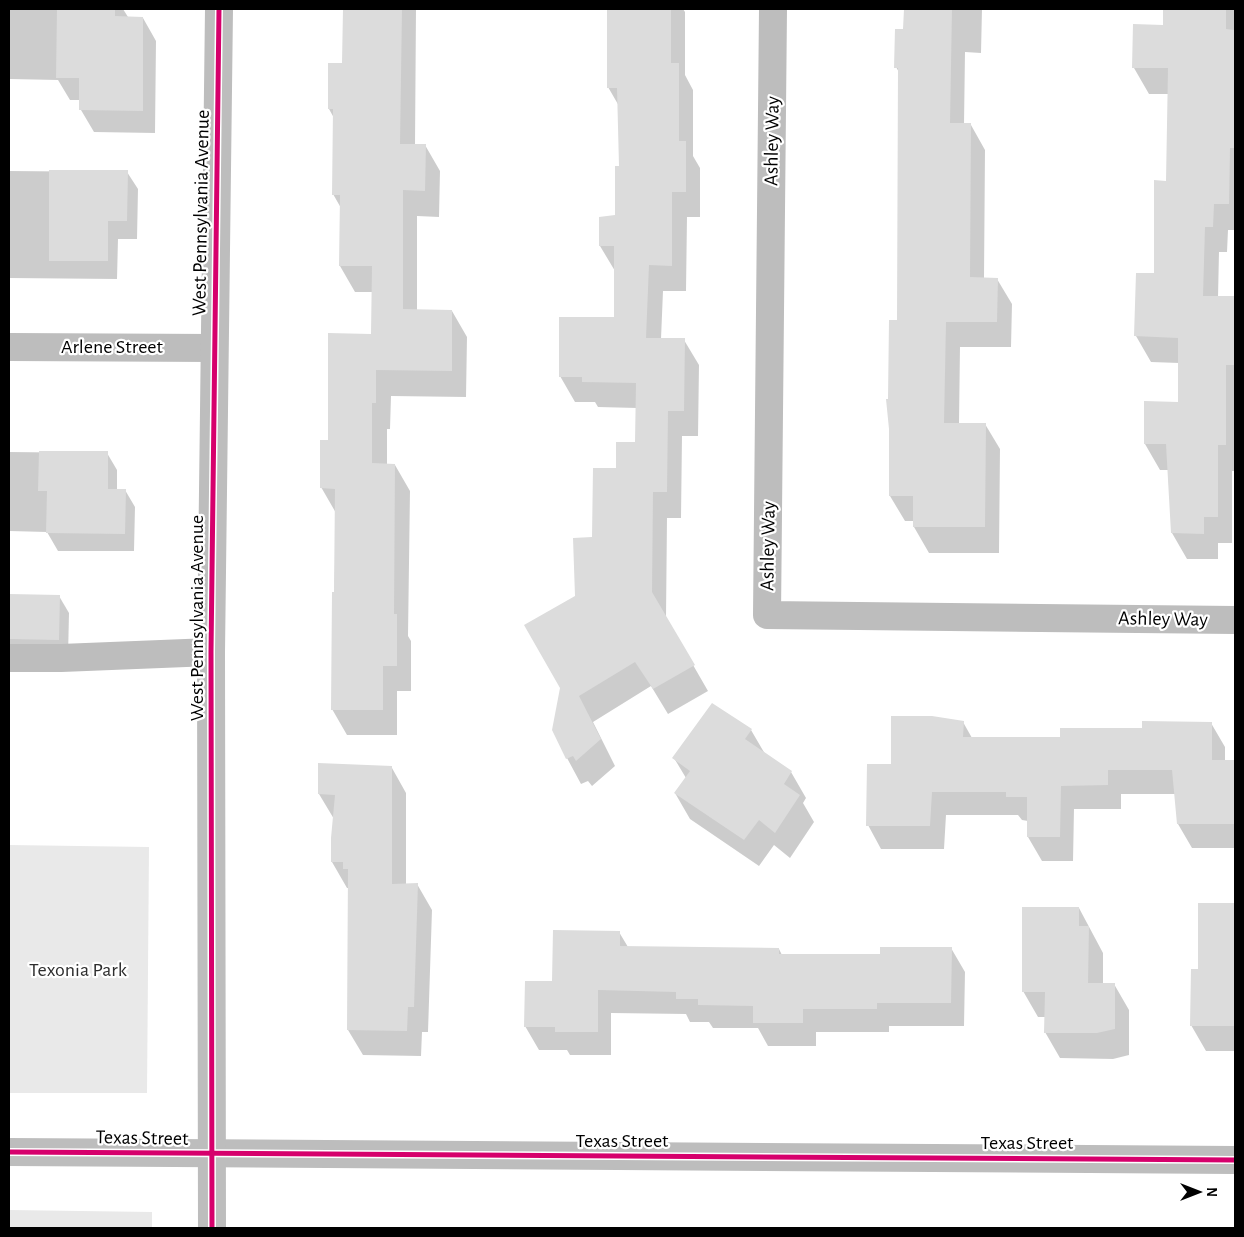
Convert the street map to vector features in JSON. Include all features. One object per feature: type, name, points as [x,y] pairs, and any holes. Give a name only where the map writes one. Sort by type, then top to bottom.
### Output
[{"type":"street","name":"West Pennsylvania Avenue","points":[[212,1228],[211,652],[219,9]]},
{"type":"street","name":"Ashley Way","points":[[773,9],[767,615],[1235,620]]},
{"type":"street","name":"Arlene Street","points":[[9,347],[214,348]]},
{"type":"street","points":[[9,658],[61,658],[211,652]]},
{"type":"street","name":"Texas Street","points":[[9,1152],[1235,1160]]},
{"type":"green space","name":"Texonia Park","points":[[9,845],[149,847],[147,1093],[9,1093]]},
{"type":"green space","points":[[9,1210],[152,1212],[152,1228],[9,1228]]},
{"type":"building","points":[[57,9],[115,9],[115,16],[143,17],[143,111],[79,110],[79,78],[56,78]]},
{"type":"building","points":[[343,9],[402,9],[400,144],[426,144],[425,191],[403,190],[403,309],[452,310],[452,371],[376,370],[376,403],[372,403],[372,463],[395,464],[394,614],[397,614],[397,666],[383,666],[383,710],[331,710],[335,489],[320,488],[320,440],[328,440],[328,333],[371,334],[372,266],[339,266],[340,195],[332,195],[333,109],[328,109],[328,63],[342,63]]},
{"type":"building","points":[[607,9],[671,9],[671,63],[679,63],[679,141],[686,141],[686,192],[672,192],[672,266],[649,265],[646,338],[685,338],[684,411],[668,411],[667,492],[653,492],[652,592],[695,665],[653,689],[635,662],[579,696],[601,739],[576,761],[573,756],[566,759],[552,730],[560,688],[524,625],[575,596],[573,538],[592,537],[593,468],[616,468],[616,442],[635,442],[636,383],[582,382],[582,377],[559,377],[559,317],[614,317],[614,246],[599,246],[599,217],[615,215],[615,166],[619,166],[617,88],[607,88]]},
{"type":"building","points":[[904,9],[952,9],[950,123],[971,123],[970,277],[998,278],[997,322],[946,322],[944,423],[986,423],[985,527],[913,527],[913,496],[889,496],[889,429],[886,399],[888,399],[889,320],[897,320],[898,68],[894,68],[895,29],[903,29]]},
{"type":"building","points":[[1163,9],[1226,9],[1226,29],[1234,30],[1235,148],[1230,148],[1229,204],[1214,204],[1213,227],[1205,227],[1203,296],[1235,296],[1235,365],[1226,365],[1226,445],[1218,445],[1218,517],[1204,517],[1204,534],[1171,533],[1166,444],[1144,444],[1144,401],[1178,402],[1178,338],[1134,336],[1136,273],[1154,273],[1154,180],[1166,181],[1168,68],[1132,68],[1133,24],[1163,25]]},
{"type":"building","points":[[49,170],[128,170],[127,221],[108,221],[108,261],[49,261]]},
{"type":"building","points":[[39,451],[108,451],[108,489],[126,489],[125,534],[46,533],[47,491],[38,491]]},
{"type":"building","points":[[9,594],[60,595],[59,640],[9,639]]},
{"type":"building","points":[[712,703],[752,729],[745,739],[792,771],[784,784],[800,795],[775,833],[759,820],[744,840],[674,793],[690,771],[672,758]]},
{"type":"building","points":[[891,716],[932,716],[964,721],[963,737],[1060,737],[1060,728],[1142,728],[1142,721],[1212,722],[1212,760],[1235,760],[1235,824],[1177,824],[1172,770],[1108,770],[1108,785],[1061,786],[1060,837],[1027,837],[1027,797],[1006,797],[1006,792],[932,792],[930,826],[866,826],[867,764],[891,764]]},
{"type":"building","points":[[318,763],[392,766],[392,884],[418,883],[414,1007],[408,1007],[407,1031],[347,1030],[348,869],[343,869],[343,862],[331,862],[335,795],[318,794]]},
{"type":"building","points":[[1198,903],[1235,903],[1235,1026],[1190,1026],[1191,969],[1198,969]]},
{"type":"building","points":[[1022,907],[1079,907],[1079,926],[1089,926],[1088,983],[1115,983],[1115,1029],[1097,1033],[1044,1033],[1045,992],[1022,992]]},
{"type":"building","points":[[553,930],[620,931],[620,946],[779,948],[779,954],[880,954],[880,947],[952,947],[951,1003],[877,1003],[877,1009],[803,1009],[803,1023],[753,1023],[753,1006],[698,1005],[698,999],[676,999],[676,992],[598,990],[598,1032],[555,1032],[555,1027],[524,1027],[525,981],[552,981]]},
{"type":"cycle path","points":[[212,1228],[211,652],[219,9]]},
{"type":"cycle path","points":[[9,1152],[1235,1160]]}]
